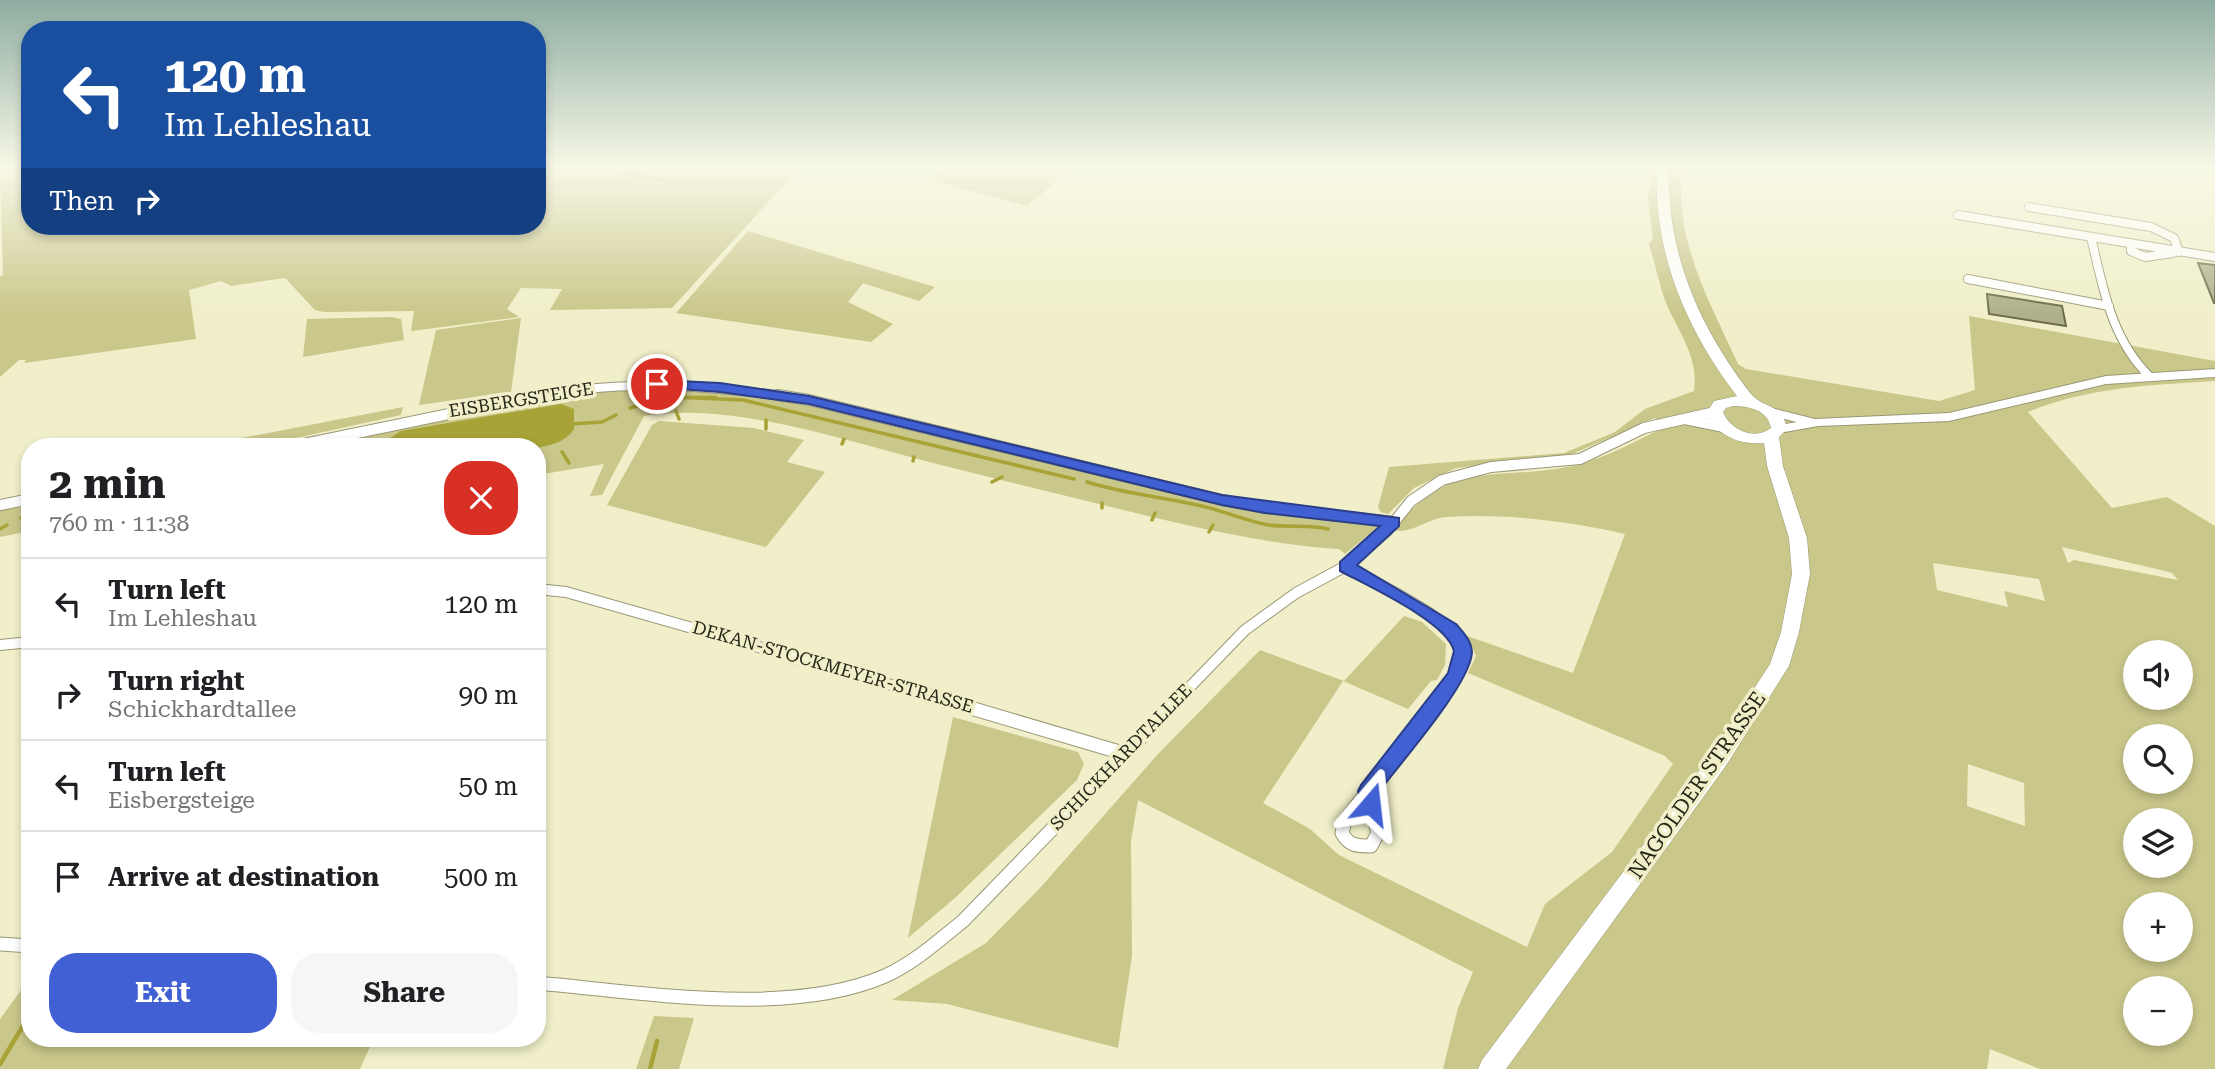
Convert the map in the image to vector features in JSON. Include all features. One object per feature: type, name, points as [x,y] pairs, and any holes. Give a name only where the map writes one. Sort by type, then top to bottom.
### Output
[{"type":"main road","points":[[1663,216],[1667,241],[1681,284],[1726,374],[1750,403],[1771,412]]},
{"type":"main road","points":[[1726,374],[1721,407],[1724,427],[1746,437],[1775,433]]},
{"type":"main road","points":[[1721,407],[1750,403]]},
{"type":"main road","name":"NAGOLDER STRASSE","points":[[1491,1069],[1756,705],[1779,666],[1798,596],[1801,574],[1796,527],[1775,466],[1777,418],[1771,412]]},
{"type":"main road","name":"NAGOLDER STRASSE","points":[[1746,437],[1775,466]]},
{"type":"street","points":[[1963,216],[2131,243],[2131,251],[2145,257],[2179,252],[2215,257]]},
{"type":"street","points":[[2083,216],[2151,227],[2174,238],[2179,252]]},
{"type":"street","points":[[2091,237],[2124,350],[2149,376]]},
{"type":"street","points":[[1968,279],[2109,306]]},
{"type":"street","points":[[1775,433],[1818,422],[1949,417],[2058,389],[2149,376],[2215,373]]},
{"type":"street","name":"EISBERGSTEIGE","points":[[332,438],[557,391],[657,384],[720,387],[809,400],[1222,500],[1265,508],[1394,522]]},
{"type":"street","name":"SCHICKHARDTALLEE","points":[[546,984],[779,999],[823,994],[877,979],[923,954],[963,921],[1245,630],[1296,593],[1346,566],[1425,489],[1462,472],[1580,458],[1644,428],[1721,407]]},
{"type":"street","points":[[1771,412],[1818,422]]},
{"type":"street","name":"SCHICKHARDTALLEE","points":[[1679,418],[1724,427]]},
{"type":"street","points":[[0,505],[21,501]]},
{"type":"street","points":[[1346,566],[1434,617],[1461,641],[1463,651],[1456,676],[1367,791]]},
{"type":"street","name":"DEKAN-STOCKMEYER-STRASSE","points":[[546,590],[566,592],[707,631],[1126,754]]},
{"type":"street","points":[[0,645],[21,643]]},
{"type":"street","points":[[0,944],[21,945]]},
{"type":"shaded area","points":[[1,216],[21,216],[21,235],[546,235],[546,216],[756,216],[672,308],[550,310],[562,289],[521,288],[507,309],[519,317],[411,331],[414,311],[324,312],[315,310],[285,278],[231,286],[221,281],[189,290],[196,339],[24,363],[26,360],[19,360],[0,377],[0,276],[3,275]]},
{"type":"shaded area","points":[[1650,216],[1683,216],[1688,244],[1705,292],[1738,364],[1746,369],[1939,401],[1975,390],[1969,316],[2215,361],[2215,381],[2097,392],[2028,412],[2112,508],[2167,497],[2215,526],[2215,1069],[2040,1069],[1990,1049],[1987,1069],[1443,1069],[1458,1008],[1473,972],[1138,800],[1131,841],[1132,956],[1118,1048],[947,1004],[892,1000],[986,943],[1040,888],[1158,754],[1260,650],[1344,681],[1404,616],[1422,622],[1446,644],[1445,665],[1437,680],[1431,681],[1408,709],[1343,681],[1263,803],[1310,829],[1339,855],[1527,947],[1545,904],[1612,852],[1673,764],[1665,756],[1468,673],[1476,656],[1467,636],[1573,673],[1625,534],[1581,525],[1491,516],[1446,517],[1407,530],[1394,530],[1415,506],[1436,491],[1457,481],[1478,476],[1549,470],[1589,462],[1665,427],[1655,418],[1570,455],[1456,468],[1414,488],[1388,514],[1381,512],[1378,507],[1389,467],[1564,453],[1615,432],[1645,409],[1694,391],[1691,356],[1666,303],[1649,244],[1653,239]],"holes":[[[2062,547],[2172,573],[2178,580],[2074,560],[2068,563]],[[1933,563],[2039,579],[2045,601],[2004,591],[2008,607],[1937,590]],[[1968,764],[2024,783],[2025,826],[1967,806]]]},
{"type":"shaded area","points":[[748,231],[935,287],[919,301],[863,283],[848,302],[893,324],[871,342],[676,313]]},
{"type":"shaded area","points":[[521,318],[511,392],[419,405],[436,330]]},
{"type":"shaded area","points":[[307,319],[401,319],[404,340],[303,357]]},
{"type":"shaded area","points":[[678,388],[805,404],[1198,498],[1379,526],[1345,554],[1339,549],[1254,539],[1143,515],[778,423],[709,414],[644,416],[602,495],[590,496],[604,464],[546,474],[546,438],[348,438],[553,395],[617,389]]},
{"type":"shaded area","points":[[561,404],[574,409],[574,429],[571,433],[546,446],[546,438],[390,438],[401,431]]},
{"type":"shaded area","points":[[403,407],[401,415],[296,438],[242,438]]},
{"type":"shaded area","points":[[659,421],[754,428],[804,440],[787,462],[825,472],[766,547],[607,505],[652,425]]},
{"type":"shaded area","points":[[21,506],[21,533],[0,537],[0,510]]},
{"type":"shaded area","points":[[953,717],[1078,752],[1084,764],[1077,780],[956,897],[908,938]]},
{"type":"shaded area","points":[[21,990],[21,1047],[370,1047],[360,1069],[0,1069],[0,1019]]},
{"type":"shaded area","points":[[654,1016],[694,1018],[679,1069],[636,1069]]},
{"type":"building","points":[[2198,263],[2215,265],[2215,303],[2214,303]]},
{"type":"building","points":[[1987,294],[2062,306],[2066,326],[1989,314]]},
{"type":"waterway","points":[[630,408],[671,397],[743,400],[1074,479]]},
{"type":"waterway","points":[[672,397],[716,397]]},
{"type":"waterway","points":[[676,411],[679,419]]},
{"type":"waterway","points":[[572,424],[602,422],[616,415]]},
{"type":"waterway","points":[[766,420],[766,429]]},
{"type":"waterway","points":[[842,444],[844,439]]},
{"type":"waterway","points":[[562,452],[569,463]]},
{"type":"waterway","points":[[913,461],[914,457]]},
{"type":"waterway","points":[[992,482],[1002,477]]},
{"type":"waterway","points":[[1087,482],[1202,506],[1269,525],[1328,529]]},
{"type":"waterway","points":[[1102,503],[1102,508]]},
{"type":"waterway","points":[[1152,520],[1155,513]]},
{"type":"waterway","points":[[0,529],[7,525]]},
{"type":"waterway","points":[[1209,532],[1213,525]]},
{"type":"waterway","points":[[0,1064],[21,1029]]},
{"type":"waterway","points":[[650,1069],[657,1041]]},
{"type":"route","points":[[657,384],[720,387],[809,400],[1222,500],[1265,508],[1394,522],[1367,550],[1346,566],[1386,592],[1434,617],[1461,641],[1463,651],[1456,676],[1367,791],[1371,804]]}]
